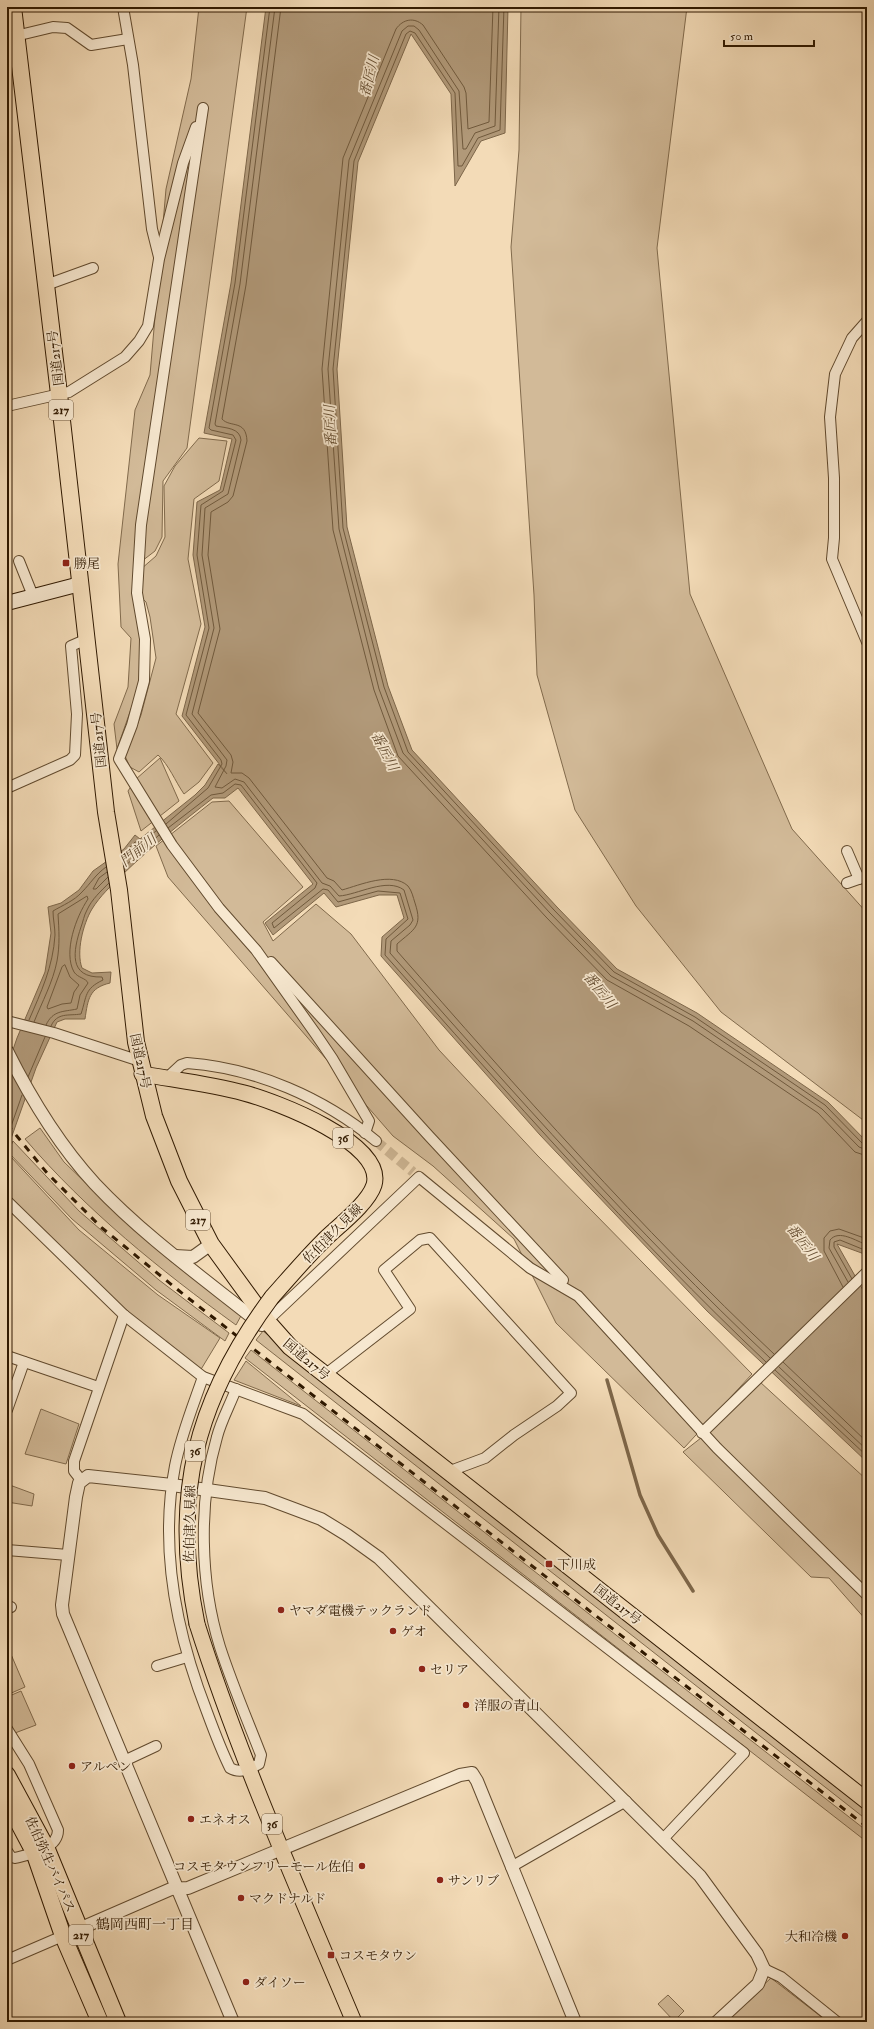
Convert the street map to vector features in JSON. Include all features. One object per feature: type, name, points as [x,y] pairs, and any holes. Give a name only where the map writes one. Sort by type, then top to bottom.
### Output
[{"type":"highway","name":"国道217号","points":[[12,7],[12,37],[46,285],[106,812],[119,890],[134,1023],[141,1068],[154,1116],[179,1181],[210,1244],[268,1321],[290,1347],[450,1471],[867,1801]]},
{"type":"highway","name":"佐伯弥生バイパス","points":[[7,1775],[40,1850],[79,1929],[118,2022]]},
{"type":"highway","name":"佐伯弥生バイパス","points":[[7,1801],[40,1850],[63,1936],[100,2022]]},
{"type":"main road","points":[[7,603],[80,584]]},
{"type":"main road","name":"佐伯津久見線","points":[[141,1068],[167,1078],[246,1093],[309,1118],[352,1144],[362,1152],[371,1165],[374,1181],[368,1197],[303,1262],[272,1297],[246,1333],[223,1373],[208,1408],[195,1451],[187,1497],[186,1540],[189,1582],[197,1624],[215,1681],[354,2022]]},
{"type":"street","points":[[123,7],[148,187],[152,229],[159,259]]},
{"type":"street","points":[[12,37],[53,27],[67,28],[91,45],[128,39]]},
{"type":"street","points":[[7,406],[69,392],[125,356],[139,341],[148,326],[159,259],[183,163],[203,108],[141,525],[137,593],[145,638],[144,681],[132,725],[119,759],[172,845],[219,908],[254,947],[336,1064],[369,1121],[365,1133]]},
{"type":"street","points":[[46,285],[93,268]]},
{"type":"street","points":[[867,321],[852,338],[835,374],[830,417],[834,486],[834,538],[832,559],[867,642]]},
{"type":"street","points":[[19,561],[33,596]]},
{"type":"street","points":[[7,788],[70,760],[74,755],[77,714],[71,646],[87,639]]},
{"type":"street","points":[[847,851],[863,877],[847,883]]},
{"type":"street","points":[[254,947],[259,948],[429,1136],[563,1280]]},
{"type":"street","points":[[7,1021],[54,1032],[141,1068]]},
{"type":"street","points":[[8,1053],[40,1113],[95,1184],[130,1218],[175,1256],[290,1347]]},
{"type":"street","points":[[167,1078],[181,1065],[187,1063],[261,1078],[303,1094],[323,1105],[376,1141]]},
{"type":"street","points":[[268,1321],[416,1175],[530,1268],[578,1296],[702,1433],[867,1595]]},
{"type":"street","points":[[7,1201],[124,1315],[203,1377],[303,1414],[744,1753],[663,1838]]},
{"type":"street","points":[[326,1374],[410,1308],[384,1270],[420,1240],[430,1238],[571,1393],[557,1406],[514,1434],[485,1458],[450,1471]]},
{"type":"street","points":[[175,1256],[193,1257],[210,1244]]},
{"type":"street","points":[[702,1433],[867,1272]]},
{"type":"street","points":[[82,1480],[74,1471],[74,1461],[98,1387],[124,1315]]},
{"type":"street","points":[[7,1356],[98,1387]]},
{"type":"street","points":[[7,1410],[24,1362]]},
{"type":"street","points":[[203,1377],[185,1429],[172,1485],[170,1530],[171,1575],[187,1656],[222,1752],[230,1768],[235,1771],[250,1769],[259,1764],[261,1755],[220,1645],[210,1601],[203,1538],[208,1489],[217,1436],[236,1389]]},
{"type":"street","points":[[233,2022],[179,1889],[63,1614],[62,1605],[76,1497],[82,1480],[92,1476],[208,1489],[265,1498],[321,1519],[347,1534],[379,1558],[626,1801],[700,1876],[757,1954],[764,1969],[781,1977],[837,2022]]},
{"type":"street","points":[[7,1550],[68,1555]]},
{"type":"street","points":[[157,1666],[187,1656]]},
{"type":"street","points":[[7,1728],[29,1764],[58,1830],[58,1838],[54,1843],[40,1850],[15,1858],[11,1857],[7,1851]]},
{"type":"street","points":[[124,1761],[156,1746]]},
{"type":"street","points":[[7,1960],[171,1889],[188,1888],[460,1775],[472,1773],[477,1781],[511,1867],[550,1957],[575,2022]]},
{"type":"street","points":[[511,1867],[626,1801]]},
{"type":"street","points":[[717,2022],[758,1984],[764,1969]]},
{"type":"shaded area","points":[[199,7],[247,7],[187,448],[163,481],[162,537],[155,551],[142,561],[134,589],[143,626],[141,670],[138,689],[117,749],[114,724],[128,687],[131,638],[121,627],[118,564],[135,410],[150,375],[166,189],[191,79]]},
{"type":"shaded area","points":[[521,7],[687,7],[657,248],[690,594],[792,829],[867,913],[867,1123],[721,1012],[636,906],[575,810],[537,675],[534,595],[511,247],[519,150]]},
{"type":"shaded area","points":[[199,438],[227,441],[219,481],[194,499],[188,559],[201,624],[176,714],[213,763],[199,782],[184,794],[169,768],[158,755],[139,772],[130,767],[125,756],[141,715],[156,658],[150,617],[146,602],[140,596],[141,569],[156,556],[165,537],[164,486],[175,466]]},
{"type":"shaded area","points":[[160,758],[179,801],[141,831],[128,791],[136,779]]},
{"type":"shaded area","points":[[229,801],[303,887],[263,922],[273,941],[316,904],[351,934],[439,1050],[537,1155],[752,1374],[684,1448],[556,1323],[514,1239],[433,1166],[393,1136],[168,877],[156,846],[212,802]]},
{"type":"shaded area","points":[[40,1128],[64,1162],[90,1187],[242,1314],[236,1325],[152,1261],[73,1191],[25,1139]]},
{"type":"shaded area","points":[[13,1141],[79,1211],[159,1280],[229,1333],[225,1341],[156,1290],[72,1219],[8,1152]]},
{"type":"shaded area","points":[[11,1157],[79,1230],[158,1295],[220,1338],[200,1371],[124,1311],[7,1196],[7,1170]]},
{"type":"shaded area","points":[[263,1331],[867,1810],[867,1820],[256,1340]]},
{"type":"shaded area","points":[[251,1350],[867,1831],[867,1842],[245,1358]]},
{"type":"shaded area","points":[[246,1361],[301,1406],[234,1380]]},
{"type":"shaded area","points":[[760,1382],[867,1480],[867,1621],[829,1578],[811,1577],[683,1452],[706,1434]]},
{"type":"shaded area","points":[[41,1409],[79,1424],[66,1464],[25,1454]]},
{"type":"shaded area","points":[[7,1484],[34,1494],[32,1506],[7,1502]]},
{"type":"shaded area","points":[[7,1645],[25,1687],[7,1695]]},
{"type":"shaded area","points":[[21,1691],[36,1725],[15,1733],[7,1720],[7,1697]]},
{"type":"shaded area","points":[[771,1978],[828,2022],[723,2022]]},
{"type":"shaded area","points":[[668,1995],[684,2011],[674,2021],[658,2004]]},
{"type":"water","points":[[266,7],[508,7],[505,133],[481,141],[455,186],[451,94],[411,34],[358,162],[337,369],[347,527],[388,686],[412,750],[557,907],[617,969],[697,1013],[828,1102],[867,1142],[867,1255],[837,1244],[867,1297],[867,1462],[707,1311],[540,1135],[381,956],[382,937],[404,918],[397,895],[379,895],[336,907],[324,893],[273,935],[265,923],[313,884],[238,788],[225,798],[213,798],[167,835],[122,875],[95,904],[83,930],[80,946],[80,961],[82,968],[92,973],[111,972],[110,983],[98,988],[91,995],[87,1006],[85,1019],[65,1019],[57,1022],[36,1068],[7,1150],[7,1067],[17,1038],[45,972],[51,933],[48,907],[61,903],[79,890],[93,871],[124,849],[135,835],[140,839],[195,795],[205,785],[218,764],[227,774],[182,716],[205,627],[193,555],[197,502],[220,490],[232,439],[204,433],[231,283]]},
{"type":"waterway","points":[[607,1380],[640,1495],[658,1535],[693,1591]]},
{"type":"tunnel","points":[[376,1141],[413,1172]]},
{"type":"railway","points":[[7,1124],[47,1173],[102,1228],[183,1294],[867,1827]]},
{"type":"place","name":"勝尾","points":[[66,563]]},
{"type":"place","name":"下川成","points":[[549,1564]]},
{"type":"place","name":"ヤマダ電機テックランド","points":[[281,1610]]},
{"type":"place","name":"ゲオ","points":[[393,1631]]},
{"type":"place","name":"セリア","points":[[422,1669]]},
{"type":"place","name":"洋服の青山","points":[[466,1705]]},
{"type":"place","name":"アルペン","points":[[72,1766]]},
{"type":"place","name":"エネオス","points":[[191,1819]]},
{"type":"place","name":"コスモタウンフリーモール佐伯","points":[[362,1866]]},
{"type":"place","name":"サンリブ","points":[[440,1880]]},
{"type":"place","name":"マクドナルド","points":[[241,1898]]},
{"type":"place","name":"大和冷機","points":[[845,1936]]},
{"type":"place","name":"コスモタウン","points":[[331,1955]]},
{"type":"place","name":"ダイソー","points":[[246,1982]]},
{"type":"district","name":"鶴岡西町一丁目","points":[[145,1924]]},
{"type":"water label","name":"番匠川","points":[[369,76]]},
{"type":"water label","name":"番匠川","points":[[330,426]]},
{"type":"water label","name":"番匠川","points":[[385,751]]},
{"type":"water label","name":"門前川","points":[[138,850]]},
{"type":"water label","name":"番匠川","points":[[600,990]]},
{"type":"water label","name":"番匠川","points":[[803,1242]]}]
